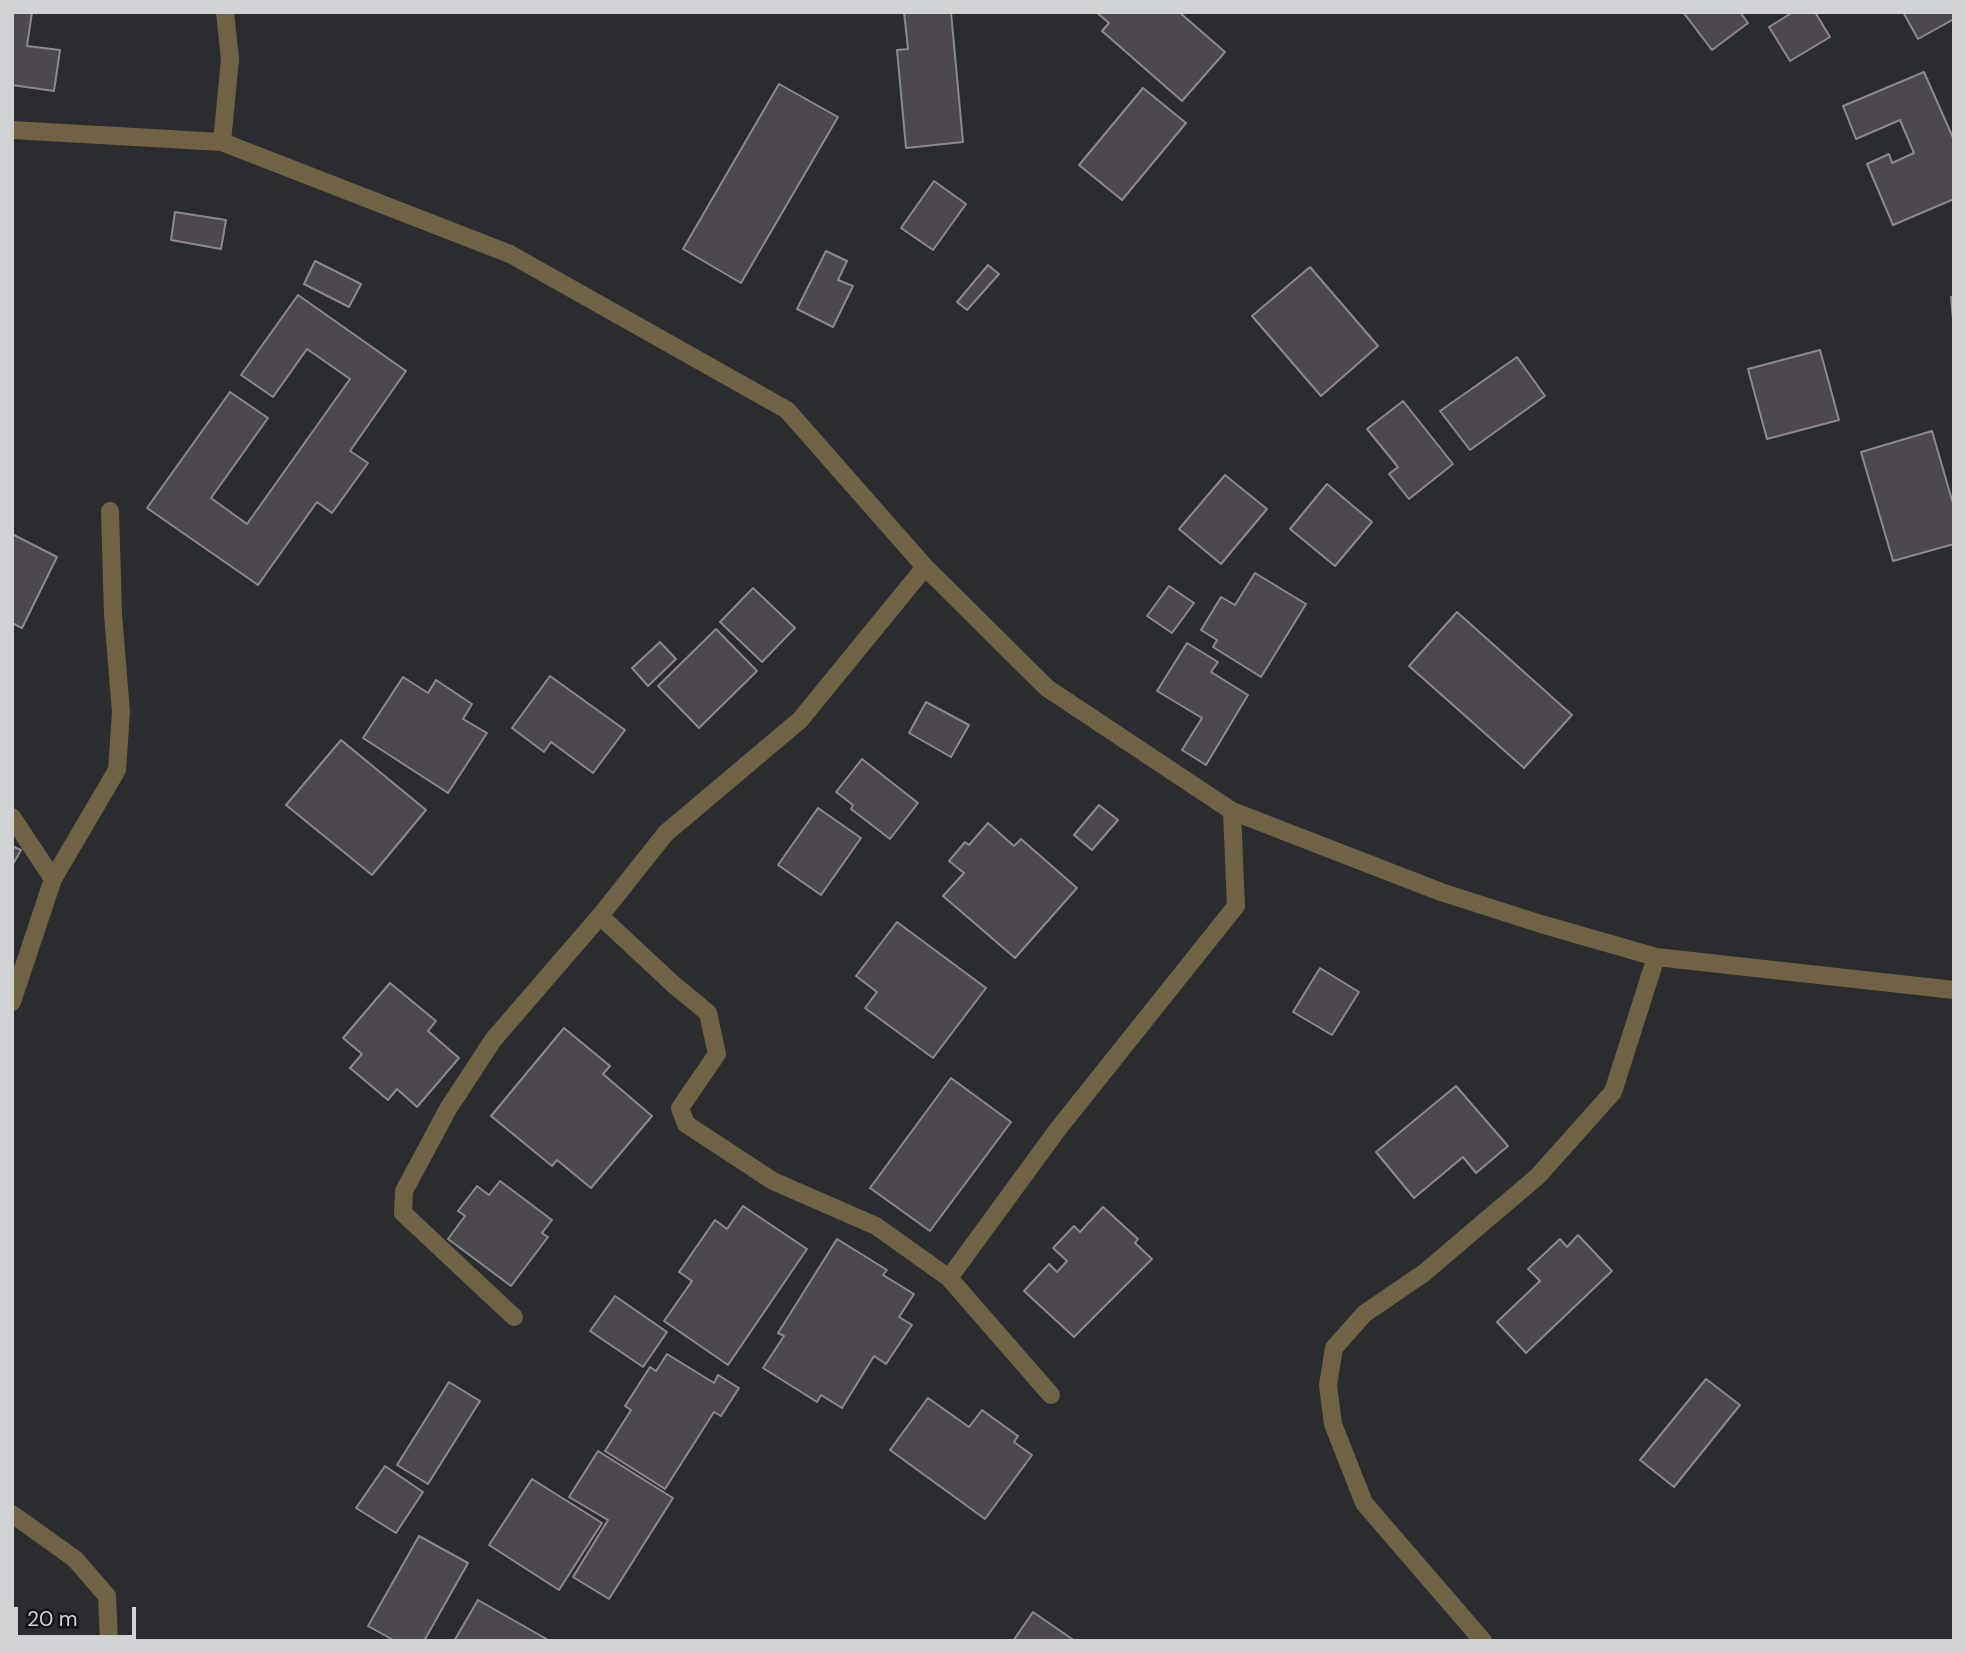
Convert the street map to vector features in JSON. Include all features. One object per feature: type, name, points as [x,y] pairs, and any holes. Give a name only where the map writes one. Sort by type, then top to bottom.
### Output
[{"type":"street","points":[[222,142],[230,59],[226,12]]},
{"type":"street","points":[[12,130],[222,142],[510,254],[787,410],[925,567],[1047,688],[1232,811],[1441,892],[1656,957],[1954,990]]},
{"type":"street","points":[[12,1002],[53,879],[117,770],[121,712],[113,614],[110,511]]},
{"type":"street","points":[[514,1317],[403,1213],[404,1191],[448,1109],[493,1040],[600,916],[666,833],[800,720],[925,567]]},
{"type":"street","points":[[948,1278],[1058,1129],[1237,906],[1232,811]]},
{"type":"street","points":[[12,817],[53,879]]},
{"type":"street","points":[[600,916],[708,1013],[717,1054],[680,1108],[686,1125],[772,1181],[876,1226],[948,1278],[1051,1395]]},
{"type":"street","points":[[1483,1641],[1364,1503],[1333,1424],[1328,1385],[1334,1348],[1364,1314],[1424,1273],[1538,1176],[1613,1092],[1656,957]]},
{"type":"street","points":[[12,1514],[75,1559],[107,1596],[109,1641]]},
{"type":"building","points":[[12,12],[32,12],[27,46],[60,50],[54,91],[12,85]]},
{"type":"building","points":[[904,12],[951,12],[963,142],[906,148],[897,50],[908,49]]},
{"type":"building","points":[[1096,12],[1179,12],[1225,52],[1182,101],[1102,31],[1109,23]]},
{"type":"building","points":[[1683,12],[1740,12],[1748,23],[1712,50]]},
{"type":"building","points":[[1793,12],[1815,12],[1830,37],[1790,61],[1769,27]]},
{"type":"building","points":[[1903,12],[1954,12],[1954,19],[1918,39]]},
{"type":"building","points":[[1924,72],[1954,140],[1954,199],[1893,225],[1867,164],[1889,154],[1892,163],[1914,153],[1900,120],[1856,139],[1843,106]]},
{"type":"building","points":[[779,84],[838,117],[741,283],[683,249]]},
{"type":"building","points":[[1143,88],[1186,123],[1122,200],[1079,165]]},
{"type":"building","points":[[934,181],[966,204],[933,250],[901,228]]},
{"type":"building","points":[[175,212],[226,220],[221,249],[171,240]]},
{"type":"building","points":[[826,251],[847,261],[838,280],[853,286],[833,327],[797,309]]},
{"type":"building","points":[[315,261],[361,284],[349,307],[304,284]]},
{"type":"building","points":[[988,265],[999,274],[967,310],[957,302]]},
{"type":"building","points":[[1310,267],[1378,346],[1321,396],[1252,316]]},
{"type":"building","points":[[298,295],[406,371],[350,451],[368,463],[332,513],[317,502],[258,585],[147,508],[230,392],[268,418],[211,498],[247,524],[350,379],[307,349],[273,397],[241,375]]},
{"type":"building","points":[[1954,296],[1954,331],[1951,297]]},
{"type":"building","points":[[1820,350],[1839,420],[1767,439],[1748,369]]},
{"type":"building","points":[[1517,357],[1545,396],[1470,450],[1440,411]]},
{"type":"building","points":[[1403,401],[1453,464],[1409,499],[1389,474],[1398,467],[1367,429]]},
{"type":"building","points":[[1932,431],[1954,507],[1954,544],[1893,561],[1861,452]]},
{"type":"building","points":[[1225,475],[1267,509],[1221,564],[1179,529]]},
{"type":"building","points":[[1327,484],[1372,522],[1335,566],[1290,529]]},
{"type":"building","points":[[12,534],[57,557],[22,628],[12,623]]},
{"type":"building","points":[[1255,573],[1306,604],[1261,677],[1213,647],[1217,640],[1201,630],[1221,597],[1235,605]]},
{"type":"building","points":[[1169,586],[1194,603],[1172,633],[1147,616]]},
{"type":"building","points":[[753,588],[795,628],[762,662],[720,622]]},
{"type":"building","points":[[1457,612],[1572,715],[1524,768],[1409,666]]},
{"type":"building","points":[[716,629],[757,671],[699,728],[658,686]]},
{"type":"building","points":[[660,642],[676,659],[648,686],[632,668]]},
{"type":"building","points":[[1187,643],[1218,662],[1211,672],[1248,695],[1206,765],[1182,750],[1202,718],[1157,691]]},
{"type":"building","points":[[550,676],[625,730],[593,773],[551,742],[544,752],[512,728]]},
{"type":"building","points":[[403,677],[428,693],[436,680],[472,704],[463,719],[487,733],[448,793],[363,738]]},
{"type":"building","points":[[926,702],[969,725],[951,757],[909,733]]},
{"type":"building","points":[[341,740],[426,810],[372,875],[286,805]]},
{"type":"building","points":[[862,759],[918,803],[890,839],[851,809],[853,805],[836,792]]},
{"type":"building","points":[[1099,805],[1118,820],[1092,850],[1074,835]]},
{"type":"building","points":[[818,808],[861,838],[821,895],[778,865]]},
{"type":"building","points":[[988,823],[1014,846],[1021,839],[1077,888],[1015,958],[943,896],[964,873],[949,861],[965,842],[969,845]]},
{"type":"building","points":[[12,846],[21,850],[12,866]]},
{"type":"building","points":[[897,922],[986,988],[933,1058],[865,1008],[877,992],[856,976]]},
{"type":"building","points":[[1320,968],[1359,992],[1332,1035],[1293,1012]]},
{"type":"building","points":[[390,983],[436,1021],[428,1031],[459,1058],[417,1107],[397,1089],[388,1100],[350,1068],[362,1054],[343,1038]]},
{"type":"building","points":[[564,1028],[610,1066],[603,1074],[652,1116],[591,1188],[557,1160],[552,1166],[491,1116]]},
{"type":"building","points":[[951,1078],[1011,1122],[930,1231],[870,1188]]},
{"type":"building","points":[[1456,1086],[1508,1146],[1476,1173],[1463,1157],[1414,1198],[1376,1152]]},
{"type":"building","points":[[500,1181],[552,1220],[542,1233],[548,1237],[511,1286],[448,1239],[465,1216],[458,1211],[477,1186],[489,1195]]},
{"type":"building","points":[[743,1206],[807,1249],[728,1365],[664,1321],[692,1281],[679,1272],[715,1220],[727,1229]]},
{"type":"building","points":[[1103,1207],[1138,1239],[1135,1243],[1152,1259],[1074,1337],[1024,1291],[1049,1264],[1057,1272],[1067,1261],[1053,1248],[1074,1226],[1080,1232]]},
{"type":"building","points":[[1578,1235],[1612,1271],[1526,1353],[1497,1322],[1540,1281],[1528,1269],[1560,1239],[1567,1247]]},
{"type":"building","points":[[837,1239],[887,1270],[883,1275],[914,1294],[899,1317],[912,1325],[886,1364],[874,1356],[842,1408],[821,1395],[817,1402],[763,1368],[784,1336],[778,1333]]},
{"type":"building","points":[[615,1296],[667,1332],[643,1367],[590,1331]]},
{"type":"building","points":[[667,1354],[714,1383],[718,1375],[739,1388],[721,1416],[714,1412],[665,1489],[605,1451],[631,1410],[625,1406],[650,1367],[656,1371]]},
{"type":"building","points":[[1706,1379],[1740,1405],[1674,1487],[1640,1460]]},
{"type":"building","points":[[449,1382],[480,1401],[428,1484],[397,1465]]},
{"type":"building","points":[[928,1398],[969,1427],[982,1410],[1018,1436],[1014,1442],[1032,1455],[985,1519],[890,1450]]},
{"type":"building","points":[[598,1451],[673,1498],[609,1599],[573,1577],[608,1520],[569,1497]]},
{"type":"building","points":[[385,1466],[423,1492],[396,1533],[356,1508]]},
{"type":"building","points":[[532,1479],[602,1523],[559,1590],[489,1545]]},
{"type":"building","points":[[419,1536],[468,1563],[424,1641],[395,1641],[368,1626]]},
{"type":"building","points":[[478,1600],[550,1641],[454,1641]]},
{"type":"building","points":[[1033,1612],[1075,1641],[1013,1641]]}]
